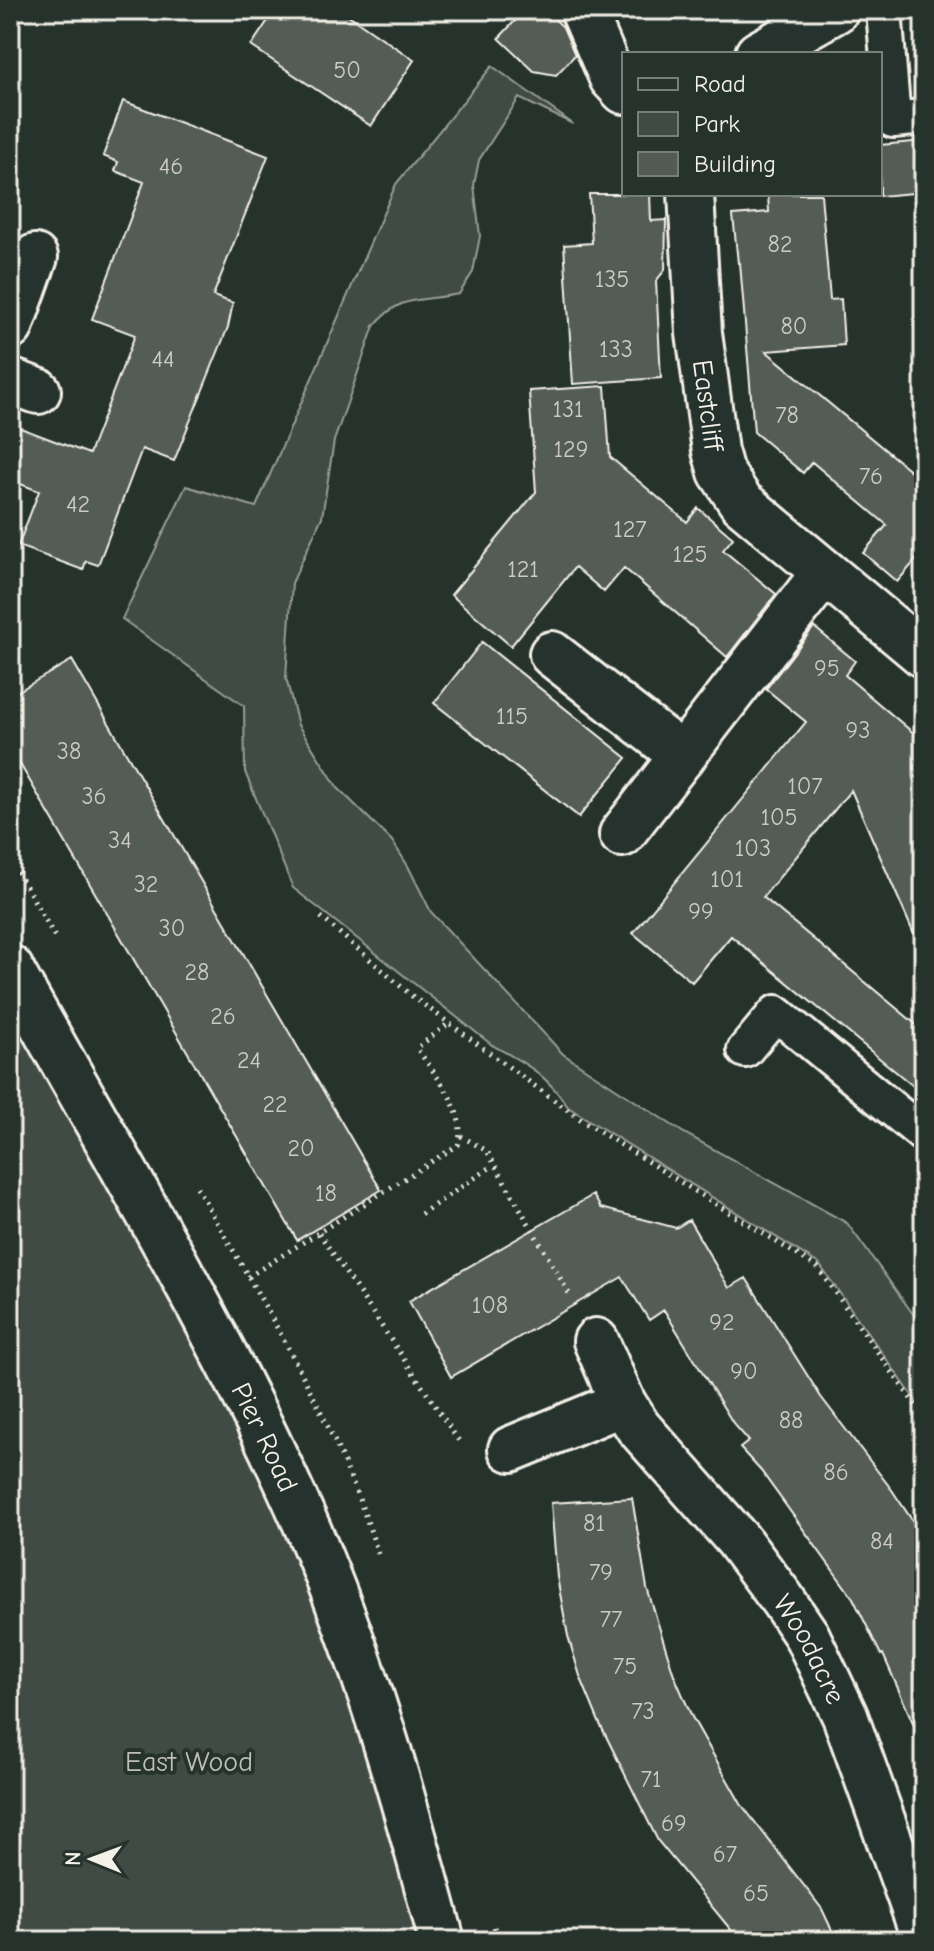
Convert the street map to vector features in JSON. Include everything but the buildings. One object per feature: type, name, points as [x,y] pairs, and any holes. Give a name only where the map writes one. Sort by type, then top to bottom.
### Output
[{"type":"street","points":[[583,10],[612,78],[622,89]]},
{"type":"street","points":[[762,52],[836,10]]},
{"type":"street","name":"Eastcliff","points":[[691,196],[699,333],[717,463],[726,481],[741,502],[924,655]]},
{"type":"street","points":[[10,327],[35,257]]},
{"type":"street","points":[[622,834],[824,573]]},
{"type":"street","points":[[552,654],[683,756]]},
{"type":"street","name":"Pier Road","points":[[10,968],[211,1328],[306,1524],[374,1704],[442,1941]]},
{"type":"street","name":"Woodacre","points":[[596,1341],[623,1403],[646,1438],[761,1568],[807,1636],[845,1716],[924,1937]]},
{"type":"street","points":[[511,1449],[623,1403]]},
{"type":"lane","points":[[884,10],[893,120],[924,117]]},
{"type":"lane","points":[[745,1050],[776,1013],[924,1135]]},
{"type":"path","points":[[321,917],[412,996],[616,1144],[817,1267],[924,1417]]},
{"type":"path","points":[[248,1277],[455,1148],[461,1136],[458,1112],[417,1048],[450,1023]]},
{"type":"path","points":[[461,1136],[487,1151],[596,1341]]},
{"type":"path","points":[[421,1214],[494,1165]]},
{"type":"path","points":[[319,1233],[475,1464],[511,1449]]},
{"type":"green space","points":[[492,66],[573,124],[519,98],[479,160],[474,185],[480,236],[473,272],[459,294],[403,303],[384,315],[374,326],[334,441],[322,517],[292,583],[286,678],[298,725],[338,788],[392,841],[431,912],[563,1054],[684,1133],[847,1223],[924,1329],[924,1412],[819,1264],[568,1107],[535,1071],[492,1045],[293,888],[245,772],[244,706],[122,619],[186,486],[256,507],[396,184]]},
{"type":"green space","name":"East Wood","points":[[10,1009],[166,1287],[261,1471],[368,1724],[423,1941],[10,1941]]}]
